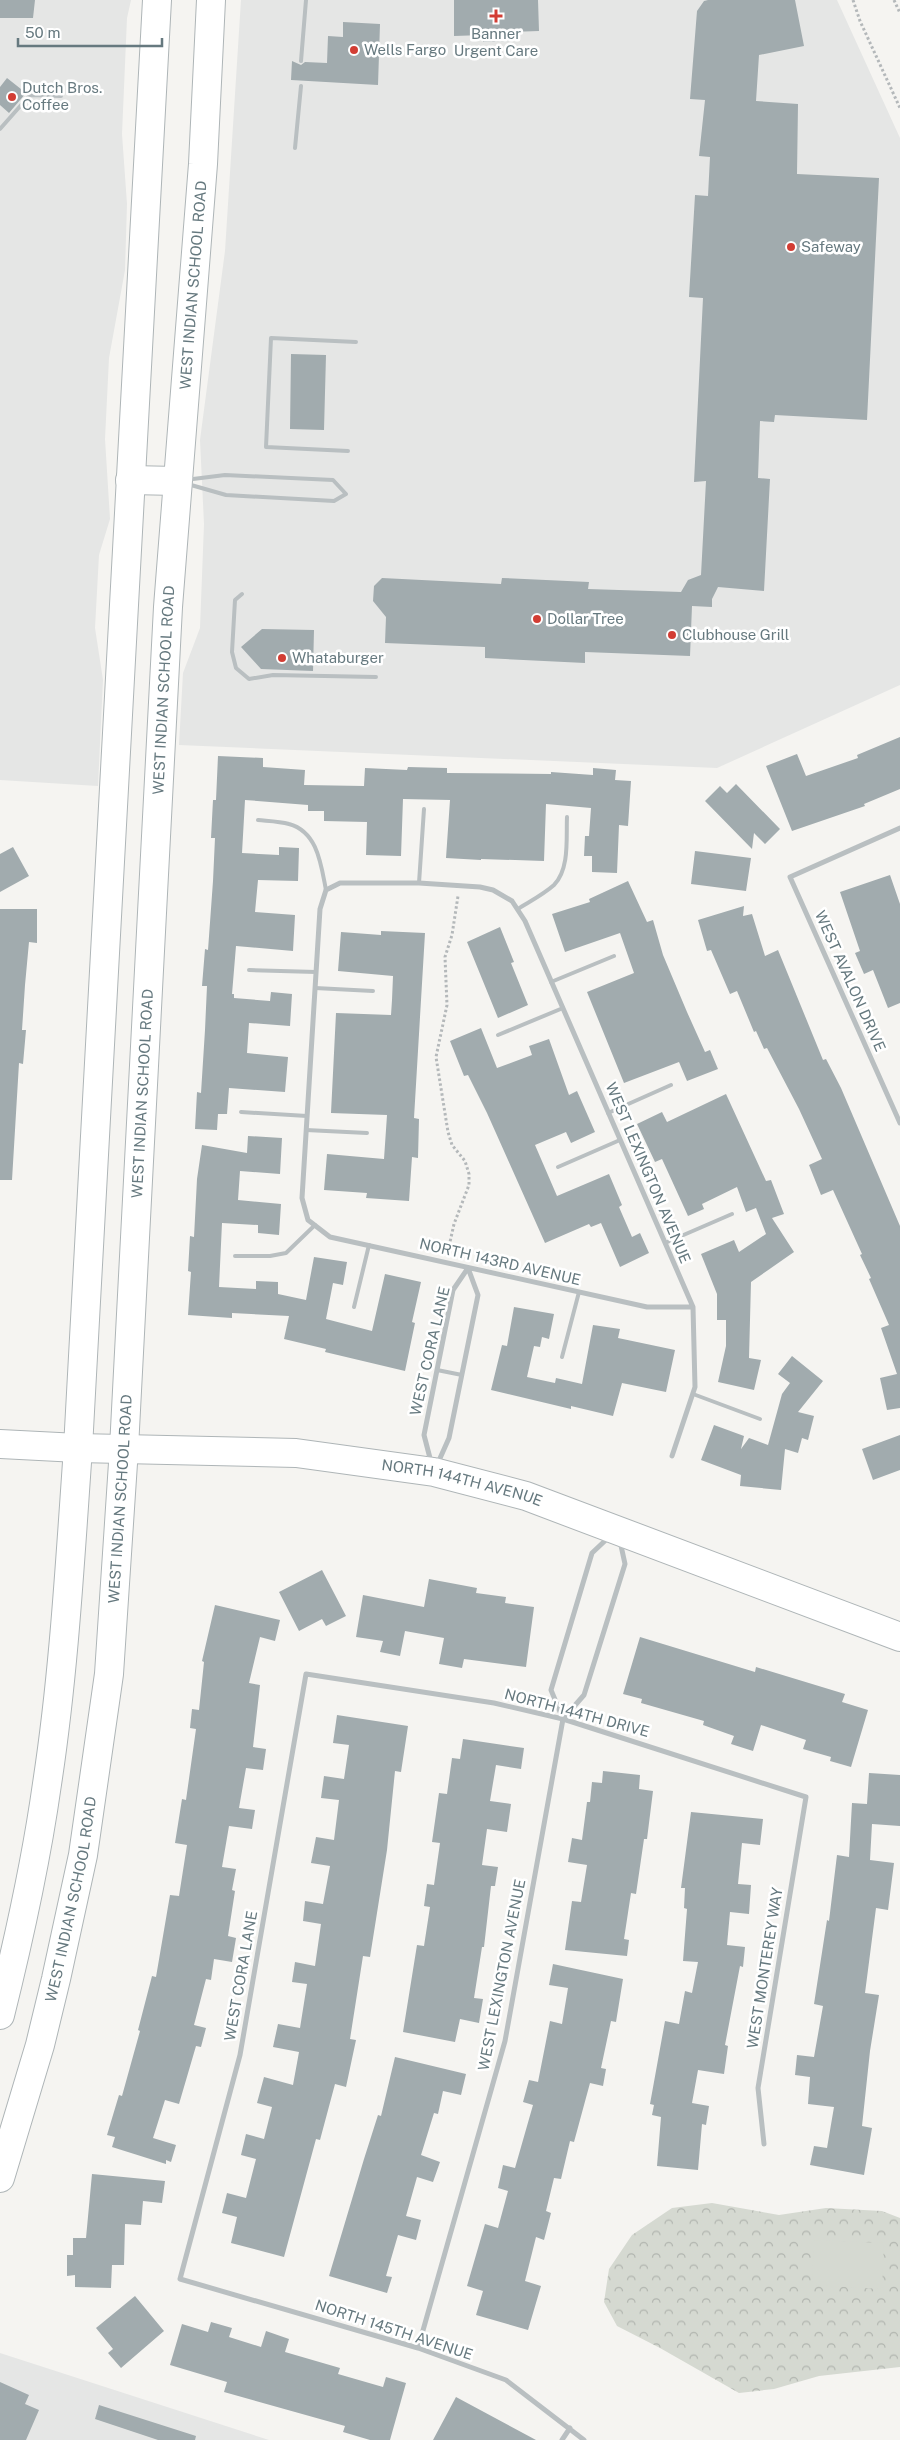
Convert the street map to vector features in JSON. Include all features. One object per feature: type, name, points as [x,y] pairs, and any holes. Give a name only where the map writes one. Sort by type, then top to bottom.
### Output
[{"type":"main road","points":[[0,2015],[25,1906],[47,1786],[66,1617],[78,1448],[156,0]]},
{"type":"main road","name":"WEST INDIAN SCHOOL ROAD","points":[[0,2178],[40,2045],[83,1855],[109,1674],[124,1448],[168,607],[203,164],[211,0]]},
{"type":"main road","points":[[130,480],[177,482]]},
{"type":"main road","name":"NORTH 144TH AVENUE","points":[[0,1444],[78,1448],[296,1453],[434,1472],[526,1496],[900,1637]]},
{"type":"street","name":"WEST AVALON DRIVE","points":[[900,828],[790,877],[900,1123]]},
{"type":"street","points":[[306,1130],[320,909],[326,890],[340,883],[419,883],[459,886]]},
{"type":"street","name":"WEST LEXINGTON AVENUE","points":[[459,886],[493,890],[512,901],[525,921],[693,1307],[695,1387],[672,1456]]},
{"type":"street","name":"NORTH 143RD AVENUE","points":[[306,1130],[302,1198],[308,1220],[330,1237],[647,1307],[693,1307]]},
{"type":"street","name":"WEST CORA LANE","points":[[434,1472],[424,1435],[453,1290],[468,1268]]},
{"type":"street","name":"WEST CORA LANE","points":[[434,1472],[449,1438],[478,1295],[468,1268]]},
{"type":"street","points":[[618,1530],[625,1564],[584,1695],[563,1719],[552,1690],[571,1622],[592,1553],[618,1530]]},
{"type":"street","name":"WEST CORA LANE","points":[[180,2279],[240,2055],[306,1674]]},
{"type":"street","name":"NORTH 144TH DRIVE","points":[[306,1674],[494,1703],[563,1719],[806,1797]]},
{"type":"street","name":"WEST LEXINGTON AVENUE","points":[[418,2348],[505,2041],[563,1719]]},
{"type":"street","name":"WEST MONTEREY WAY","points":[[764,2144],[758,2088],[806,1797]]},
{"type":"street","name":"NORTH 145TH AVENUE","points":[[180,2279],[418,2348],[506,2380],[584,2440]]},
{"type":"street","points":[[562,2440],[570,2428]]},
{"type":"lane","points":[[301,61],[306,0]]},
{"type":"lane","points":[[295,148],[300,86]]},
{"type":"lane","points":[[0,129],[30,95],[61,96]]},
{"type":"lane","points":[[348,451],[266,447],[271,338],[356,342]]},
{"type":"lane","points":[[224,475],[332,480],[346,494],[334,501],[226,495],[177,482],[224,475]]},
{"type":"lane","points":[[242,594],[235,600],[232,652],[236,668],[249,679],[272,675],[376,677]]},
{"type":"lane","points":[[419,883],[424,809]]},
{"type":"lane","points":[[518,909],[554,884],[562,873],[565,858],[567,817]]},
{"type":"lane","points":[[258,820],[289,824],[306,832],[319,855],[326,890]]},
{"type":"lane","points":[[551,982],[614,956]]},
{"type":"lane","points":[[249,970],[316,972]]},
{"type":"lane","points":[[315,988],[372,991]]},
{"type":"lane","points":[[498,1035],[563,1008]]},
{"type":"lane","points":[[608,1113],[671,1085]]},
{"type":"lane","points":[[241,1112],[307,1116]]},
{"type":"lane","points":[[306,1130],[367,1133]]},
{"type":"lane","points":[[558,1167],[620,1140]]},
{"type":"lane","points":[[665,1243],[732,1214]]},
{"type":"lane","points":[[235,1256],[270,1256],[286,1253],[315,1225]]},
{"type":"lane","points":[[354,1307],[369,1246]]},
{"type":"lane","points":[[562,1357],[579,1292]]},
{"type":"lane","points":[[437,1370],[462,1375]]},
{"type":"lane","points":[[693,1394],[760,1419]]},
{"type":"path","points":[[853,0],[860,21],[900,108]]},
{"type":"path","points":[[894,0],[900,13]]},
{"type":"path","points":[[446,1263],[454,1224],[469,1185],[469,1174],[464,1161],[452,1145],[448,1132],[436,1057],[447,1005],[445,957],[452,935],[459,886]]},
{"type":"shaded area","points":[[0,0],[131,0],[127,18],[122,134],[127,204],[125,270],[109,358],[105,439],[110,519],[99,555],[95,628],[103,680],[98,786],[0,780]]},
{"type":"shaded area","points":[[241,0],[837,0],[900,138],[900,685],[717,768],[179,745],[183,673],[200,628],[204,524],[200,440],[225,251]]},
{"type":"shaded area","points":[[0,2353],[269,2440],[0,2440]]},
{"type":"green space","points":[[712,2203],[779,2215],[826,2208],[882,2211],[900,2218],[900,2367],[819,2376],[774,2389],[739,2393],[617,2326],[604,2302],[609,2269],[632,2235],[672,2208]]},
{"type":"green space","points":[[814,2240],[884,2243],[882,2289],[812,2285]]},
{"type":"building","points":[[0,0],[35,0],[33,18],[0,18]]},
{"type":"building","name":"Banner Urgent Care","points":[[454,0],[538,0],[539,31],[510,32],[510,41],[483,42],[483,35],[454,36]]},
{"type":"building","points":[[795,0],[804,46],[759,55],[756,101],[798,104],[797,174],[879,178],[867,420],[775,415],[774,422],[760,421],[758,478],[770,479],[764,591],[718,587],[712,599],[712,607],[692,606],[690,656],[585,652],[585,663],[485,658],[485,647],[385,643],[386,617],[373,601],[374,586],[382,578],[501,584],[502,578],[589,582],[588,589],[681,592],[688,580],[701,575],[706,481],[694,482],[703,298],[689,297],[695,195],[708,196],[710,157],[699,156],[705,100],[690,99],[697,11],[704,1]]},
{"type":"building","name":"Wells Fargo","points":[[343,22],[380,24],[378,85],[291,80],[292,61],[301,65],[305,62],[327,63],[328,36],[343,37]]},
{"type":"building","name":"Dutch Bros. Coffee","points":[[7,78],[26,93],[9,113],[0,105],[0,87]]},
{"type":"building","points":[[291,354],[326,355],[324,430],[290,429]]},
{"type":"building","name":"Whataburger","points":[[262,629],[314,630],[313,671],[261,669],[241,647]]},
{"type":"building","points":[[900,737],[900,789],[864,804],[865,806],[792,831],[766,766],[797,754],[806,776],[858,758],[857,755]]},
{"type":"building","points":[[218,756],[263,758],[263,767],[305,770],[304,785],[364,786],[365,768],[407,770],[408,767],[447,768],[447,773],[551,774],[551,772],[593,775],[593,768],[616,770],[615,780],[631,781],[628,826],[619,825],[617,873],[592,872],[592,856],[584,856],[585,836],[589,836],[591,808],[546,804],[544,861],[481,860],[446,858],[450,800],[403,799],[401,856],[366,855],[367,822],[324,821],[324,811],[308,811],[308,805],[245,800],[242,853],[279,855],[279,847],[299,848],[298,881],[258,880],[255,912],[295,915],[293,951],[236,946],[232,994],[234,994],[234,998],[270,1001],[271,992],[292,994],[290,1026],[249,1023],[247,1053],[288,1057],[285,1092],[229,1088],[227,1114],[218,1114],[217,1130],[195,1129],[197,1092],[201,1093],[205,1030],[207,986],[202,986],[205,949],[208,950],[213,881],[215,838],[211,838],[213,800],[216,800]]},
{"type":"building","points":[[736,784],[780,829],[765,844],[754,833],[752,849],[705,801],[720,786],[727,793]]},
{"type":"building","points":[[13,847],[29,876],[0,892],[0,854]]},
{"type":"building","points":[[695,851],[751,858],[746,891],[691,884]]},
{"type":"building","points":[[890,875],[900,904],[900,1003],[888,1008],[873,970],[864,974],[855,953],[860,951],[840,892]]},
{"type":"building","points":[[628,881],[647,922],[653,920],[663,955],[687,1012],[705,1052],[710,1050],[718,1069],[687,1081],[679,1062],[624,1083],[587,992],[634,973],[620,933],[565,952],[552,914],[590,902],[589,899]]},
{"type":"building","points":[[744,906],[743,916],[752,914],[765,956],[778,950],[823,1060],[826,1059],[841,1088],[900,1226],[900,1408],[887,1410],[880,1378],[897,1374],[881,1328],[889,1325],[869,1279],[871,1278],[860,1255],[862,1254],[833,1190],[821,1195],[809,1165],[822,1159],[799,1109],[767,1048],[764,1049],[756,1031],[754,1032],[737,991],[730,994],[711,950],[707,951],[698,920]]},
{"type":"building","points":[[0,909],[37,909],[37,943],[29,942],[25,985],[22,1030],[26,1030],[23,1064],[19,1063],[12,1180],[0,1180]]},
{"type":"building","points":[[500,927],[514,962],[511,963],[528,1005],[498,1018],[467,942]]},
{"type":"building","points":[[381,931],[425,933],[414,1118],[419,1119],[418,1158],[412,1157],[409,1201],[366,1198],[367,1193],[324,1190],[327,1154],[384,1159],[387,1115],[331,1113],[336,1013],[391,1015],[392,1000],[393,976],[338,971],[341,932],[381,935]]},
{"type":"building","points":[[481,1028],[497,1068],[532,1055],[529,1046],[549,1039],[569,1095],[577,1091],[595,1132],[571,1143],[566,1132],[535,1145],[557,1196],[609,1174],[622,1205],[619,1207],[632,1237],[640,1233],[649,1253],[620,1267],[601,1223],[591,1227],[589,1224],[545,1243],[487,1113],[468,1075],[464,1076],[450,1041]]},
{"type":"building","points":[[726,1094],[766,1181],[771,1180],[784,1214],[772,1218],[794,1252],[751,1282],[749,1358],[761,1360],[754,1390],[718,1382],[726,1346],[726,1320],[717,1320],[717,1294],[701,1254],[734,1240],[739,1252],[766,1234],[756,1208],[746,1212],[737,1187],[702,1204],[704,1209],[688,1216],[662,1159],[655,1162],[637,1124],[662,1112],[667,1122]]},
{"type":"building","points":[[248,1136],[282,1138],[280,1174],[240,1171],[238,1200],[281,1204],[279,1235],[258,1233],[258,1225],[222,1223],[219,1287],[256,1289],[256,1281],[278,1282],[278,1294],[306,1300],[314,1257],[347,1262],[343,1285],[333,1283],[326,1319],[372,1331],[385,1274],[421,1282],[412,1322],[415,1323],[405,1371],[325,1352],[326,1349],[284,1339],[289,1316],[232,1313],[232,1318],[188,1315],[191,1272],[188,1271],[190,1236],[194,1237],[197,1179],[202,1145],[247,1153]]},
{"type":"building","points":[[514,1307],[554,1314],[549,1339],[542,1337],[540,1347],[534,1346],[527,1377],[555,1383],[556,1378],[582,1384],[593,1325],[620,1329],[618,1338],[675,1350],[666,1392],[622,1383],[613,1416],[571,1406],[571,1409],[491,1390],[502,1345],[507,1346]]},
{"type":"building","points":[[792,1356],[823,1381],[798,1412],[814,1416],[808,1440],[802,1438],[798,1453],[785,1449],[781,1490],[740,1486],[741,1475],[701,1460],[714,1425],[744,1436],[741,1449],[749,1438],[768,1445],[782,1394],[790,1383],[778,1374]]},
{"type":"building","points":[[900,1435],[900,1470],[873,1480],[862,1449]]},
{"type":"building","points":[[322,1570],[346,1616],[326,1626],[322,1619],[299,1631],[279,1592]]},
{"type":"building","points":[[429,1579],[477,1588],[476,1593],[506,1597],[505,1603],[534,1607],[526,1667],[464,1659],[462,1668],[439,1664],[444,1638],[405,1631],[400,1656],[380,1652],[383,1641],[356,1637],[363,1595],[424,1607]]},
{"type":"building","points":[[215,1605],[280,1620],[275,1641],[260,1637],[249,1683],[260,1685],[253,1747],[266,1749],[263,1770],[246,1768],[239,1808],[255,1810],[252,1829],[229,1826],[222,1867],[236,1869],[232,1890],[235,1891],[228,1936],[236,1938],[232,1962],[214,1959],[211,1980],[206,1979],[194,2025],[206,2028],[201,2047],[196,2046],[179,2104],[165,2100],[153,2138],[176,2145],[171,2162],[166,2160],[166,2164],[112,2147],[115,2137],[107,2135],[119,2095],[122,2096],[140,2031],[138,2030],[152,1976],[156,1977],[170,1895],[179,1896],[187,1845],[175,1843],[182,1799],[186,1800],[196,1729],[190,1728],[192,1709],[199,1710],[204,1662],[202,1661]]},
{"type":"building","points":[[640,1637],[755,1672],[756,1667],[845,1694],[842,1702],[868,1710],[851,1767],[830,1761],[831,1757],[803,1749],[806,1740],[761,1725],[753,1751],[731,1744],[734,1736],[703,1725],[704,1721],[641,1703],[642,1699],[623,1694]]},
{"type":"building","points":[[337,1715],[408,1726],[401,1772],[395,1771],[387,1850],[370,1957],[363,1956],[350,2039],[356,2040],[346,2087],[335,2084],[320,2140],[316,2139],[284,2257],[231,2243],[237,2217],[222,2213],[227,2193],[246,2198],[256,2159],[241,2155],[246,2134],[264,2139],[272,2107],[257,2103],[264,2077],[293,2085],[299,2052],[273,2047],[278,2024],[300,2028],[307,1984],[292,1982],[295,1962],[315,1966],[321,1924],[303,1921],[305,1901],[323,1904],[330,1866],[311,1863],[316,1837],[334,1840],[339,1800],[321,1798],[324,1776],[344,1779],[349,1745],[333,1743]]},
{"type":"building","points":[[463,1739],[524,1748],[521,1769],[496,1765],[490,1801],[511,1804],[507,1832],[487,1829],[482,1865],[498,1867],[495,1886],[491,1886],[484,1947],[482,1947],[474,1998],[483,1999],[479,2023],[460,2019],[455,2042],[403,2032],[417,1945],[424,1946],[430,1907],[424,1906],[427,1884],[434,1885],[440,1843],[432,1842],[439,1793],[447,1794],[452,1758],[460,1759]]},
{"type":"building","points":[[603,1771],[640,1775],[639,1789],[653,1791],[647,1839],[644,1839],[636,1894],[631,1893],[624,1939],[629,1940],[627,1956],[565,1950],[572,1901],[581,1902],[587,1865],[568,1862],[572,1838],[582,1840],[587,1802],[590,1802],[592,1782],[602,1783]]},
{"type":"building","points":[[869,1773],[900,1775],[900,1826],[872,1824],[870,1860],[894,1863],[888,1910],[876,1908],[865,1993],[879,1995],[870,2051],[862,2126],[872,2128],[864,2175],[810,2165],[814,2146],[827,2148],[834,2107],[808,2104],[810,2077],[795,2075],[797,2055],[814,2057],[823,2006],[814,2004],[827,1920],[829,1921],[837,1855],[849,1857],[852,1803],[867,1804]]},
{"type":"building","points":[[691,1812],[763,1819],[760,1845],[742,1843],[738,1884],[751,1885],[749,1914],[730,1912],[727,1945],[745,1947],[743,1967],[740,1966],[725,2045],[728,2046],[724,2074],[698,2070],[692,2103],[709,2106],[706,2125],[702,2124],[698,2170],[657,2166],[661,2117],[652,2115],[654,2105],[650,2104],[665,2021],[679,2024],[685,1991],[692,1993],[698,1962],[683,1961],[687,1909],[684,1908],[685,1888],[681,1888]]},
{"type":"building","points":[[553,1964],[623,1979],[616,2022],[611,2021],[601,2068],[606,2069],[603,2086],[590,2083],[574,2142],[570,2141],[561,2179],[554,2178],[546,2211],[551,2213],[544,2240],[536,2237],[525,2281],[541,2286],[528,2330],[476,2315],[483,2291],[467,2286],[485,2224],[498,2228],[508,2191],[498,2188],[503,2165],[515,2168],[533,2105],[523,2102],[529,2080],[538,2082],[550,2021],[562,2024],[568,1988],[549,1985]]},
{"type":"building","points":[[395,2057],[466,2074],[461,2095],[443,2091],[438,2114],[434,2113],[421,2155],[440,2162],[433,2182],[417,2177],[406,2216],[421,2220],[416,2240],[398,2235],[386,2276],[392,2277],[387,2293],[329,2276],[378,2115],[381,2116]]},
{"type":"building","points":[[92,2174],[165,2181],[162,2203],[143,2201],[141,2225],[125,2224],[124,2265],[112,2265],[111,2288],[75,2287],[75,2275],[67,2276],[67,2255],[73,2255],[73,2238],[86,2238]]},
{"type":"building","points":[[135,2296],[164,2331],[121,2368],[108,2353],[113,2349],[96,2328]]},
{"type":"building","points":[[211,2322],[232,2328],[229,2337],[261,2347],[266,2331],[289,2339],[285,2352],[340,2368],[338,2374],[383,2387],[386,2377],[406,2383],[390,2440],[370,2440],[343,2432],[345,2426],[224,2392],[227,2382],[170,2365],[182,2324],[208,2332]]},
{"type":"building","points":[[0,2382],[29,2395],[25,2404],[39,2410],[26,2440],[0,2440]]},
{"type":"building","points":[[456,2397],[536,2440],[433,2440]]},
{"type":"building","points":[[99,2405],[196,2436],[195,2440],[158,2440],[95,2419]]},
{"type":"place","name":"Banner Urgent Care","points":[[496,16]]},
{"type":"place","name":"Wells Fargo","points":[[354,50]]},
{"type":"place","name":"Dutch Bros. Coffee","points":[[12,97]]},
{"type":"place","name":"Safeway","points":[[791,247]]},
{"type":"place","name":"Dollar Tree","points":[[537,619]]},
{"type":"place","name":"Clubhouse Grill","points":[[672,635]]},
{"type":"place","name":"Whataburger","points":[[282,658]]}]
